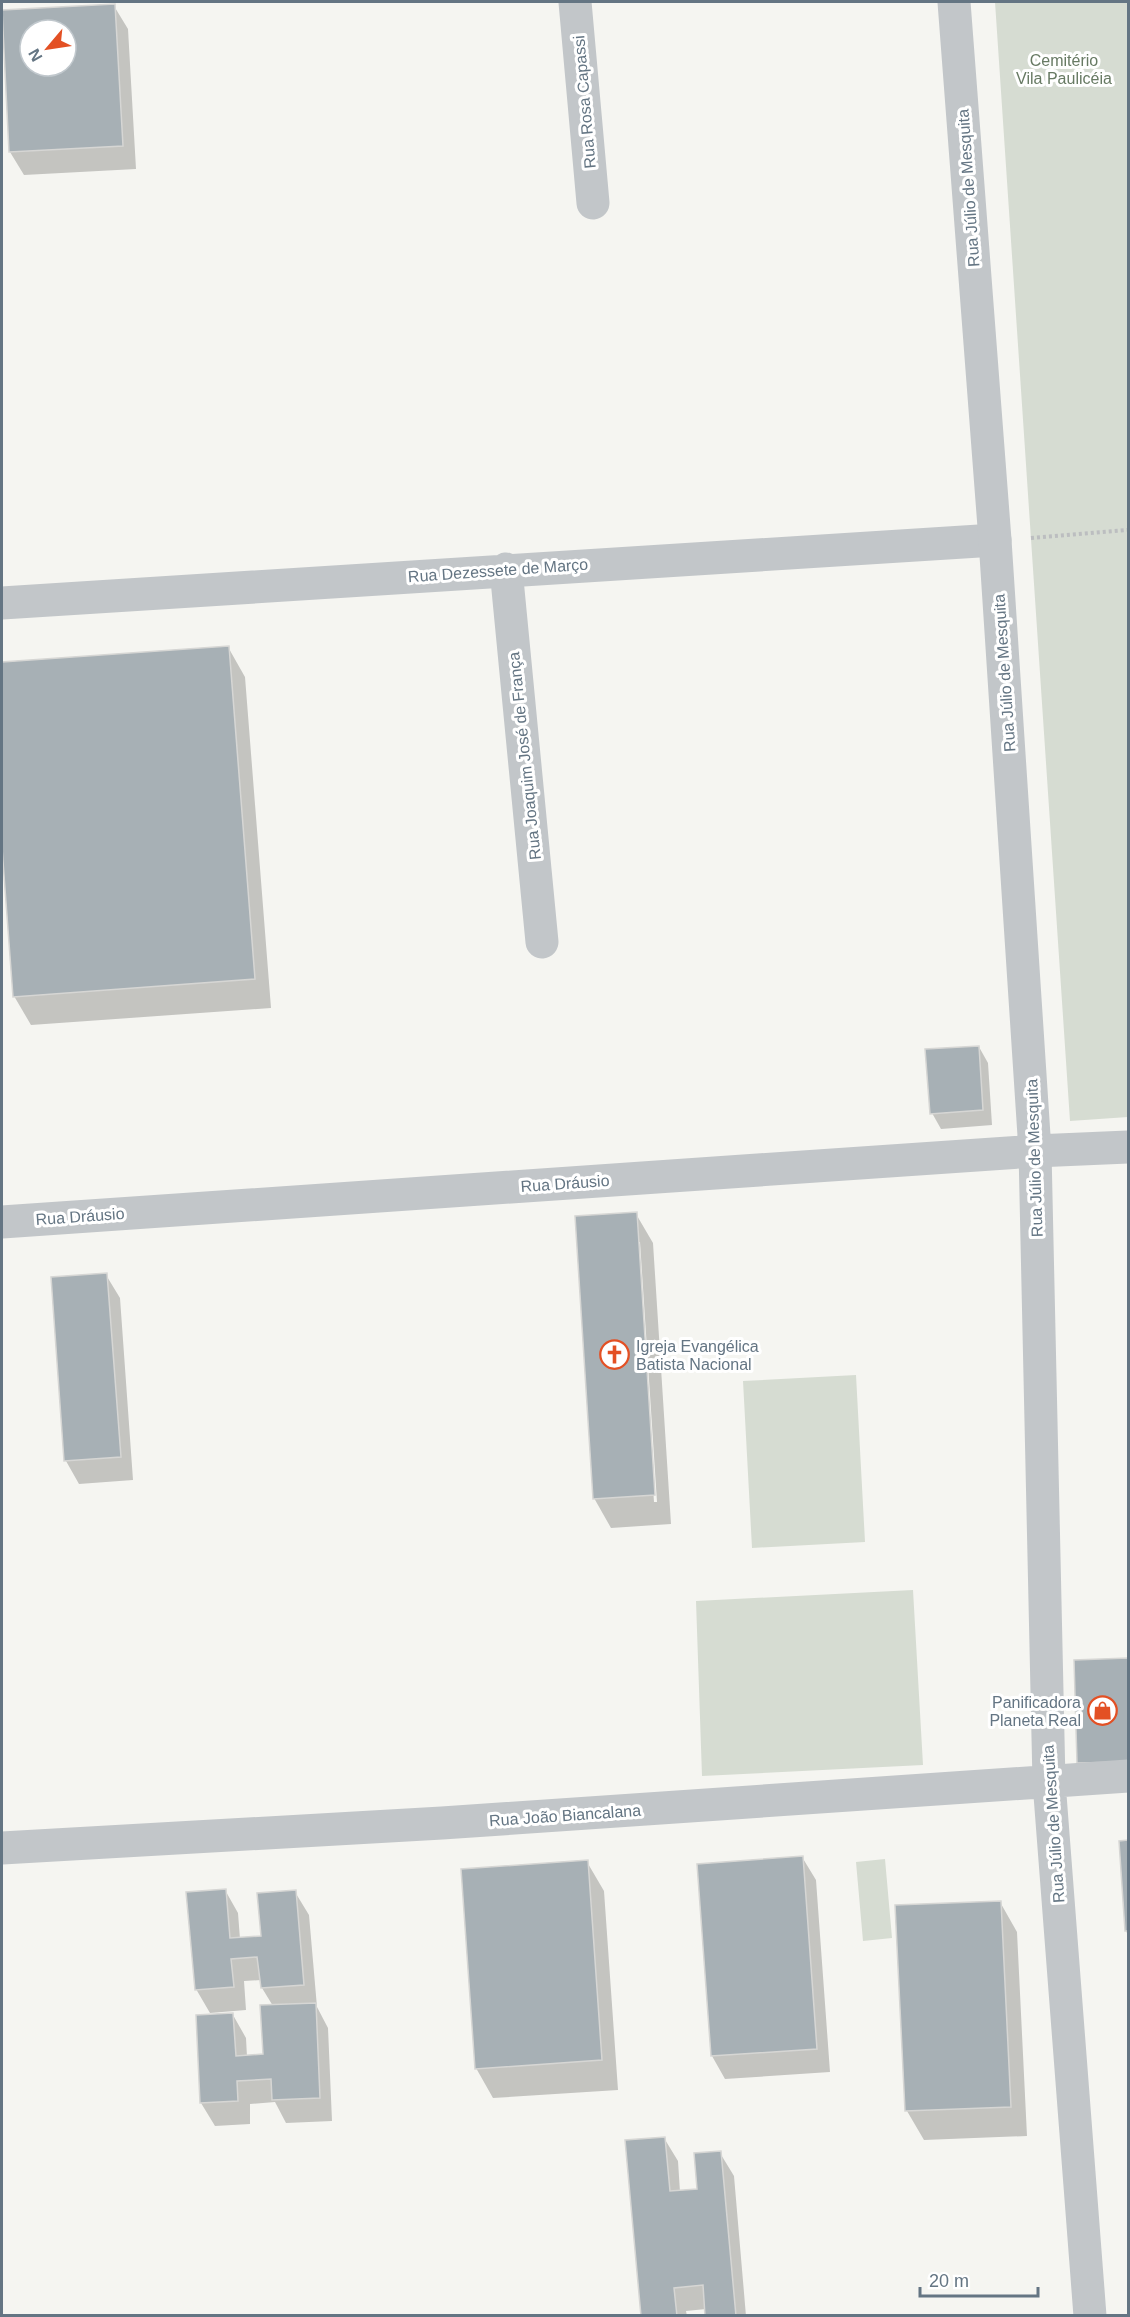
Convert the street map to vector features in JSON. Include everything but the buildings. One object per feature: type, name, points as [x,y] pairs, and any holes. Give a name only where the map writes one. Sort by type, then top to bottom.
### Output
[{"type":"street","name":"Rua Rosa Capassi","points":[[575,2],[593,203]]},
{"type":"street","name":"Rua Júlio de Mesquita","points":[[954,2],[995,540],[1035,1151],[1049,1782],[1090,2316]]},
{"type":"street","name":"Rua Dezessete de Março","points":[[2,603],[995,540]]},
{"type":"street","name":"Rua Joaquim José de França","points":[[506,570],[542,942]]},
{"type":"street","name":"Rua Dráusio","points":[[2,1222],[1035,1151],[1128,1147]]},
{"type":"street","name":"Rua João Biancalana","points":[[2,1848],[442,1823],[1128,1776]]},
{"type":"path","points":[[995,540],[1128,530]]},
{"type":"green space","name":"Cemitério Vila Paulicéia","points":[[995,2],[1128,2],[1128,1117],[1070,1121]]},
{"type":"green space","points":[[856,1375],[865,1542],[752,1548],[743,1381]]},
{"type":"green space","points":[[913,1590],[923,1765],[702,1776],[696,1601]]},
{"type":"green space","points":[[885,1859],[892,1938],[863,1941],[856,1862]]},
{"type":"place","name":"Igreja Evangélica Batista Nacional","points":[[615,1355]]},
{"type":"place","name":"Panificadora Planeta Real","points":[[1102,1711]]}]
